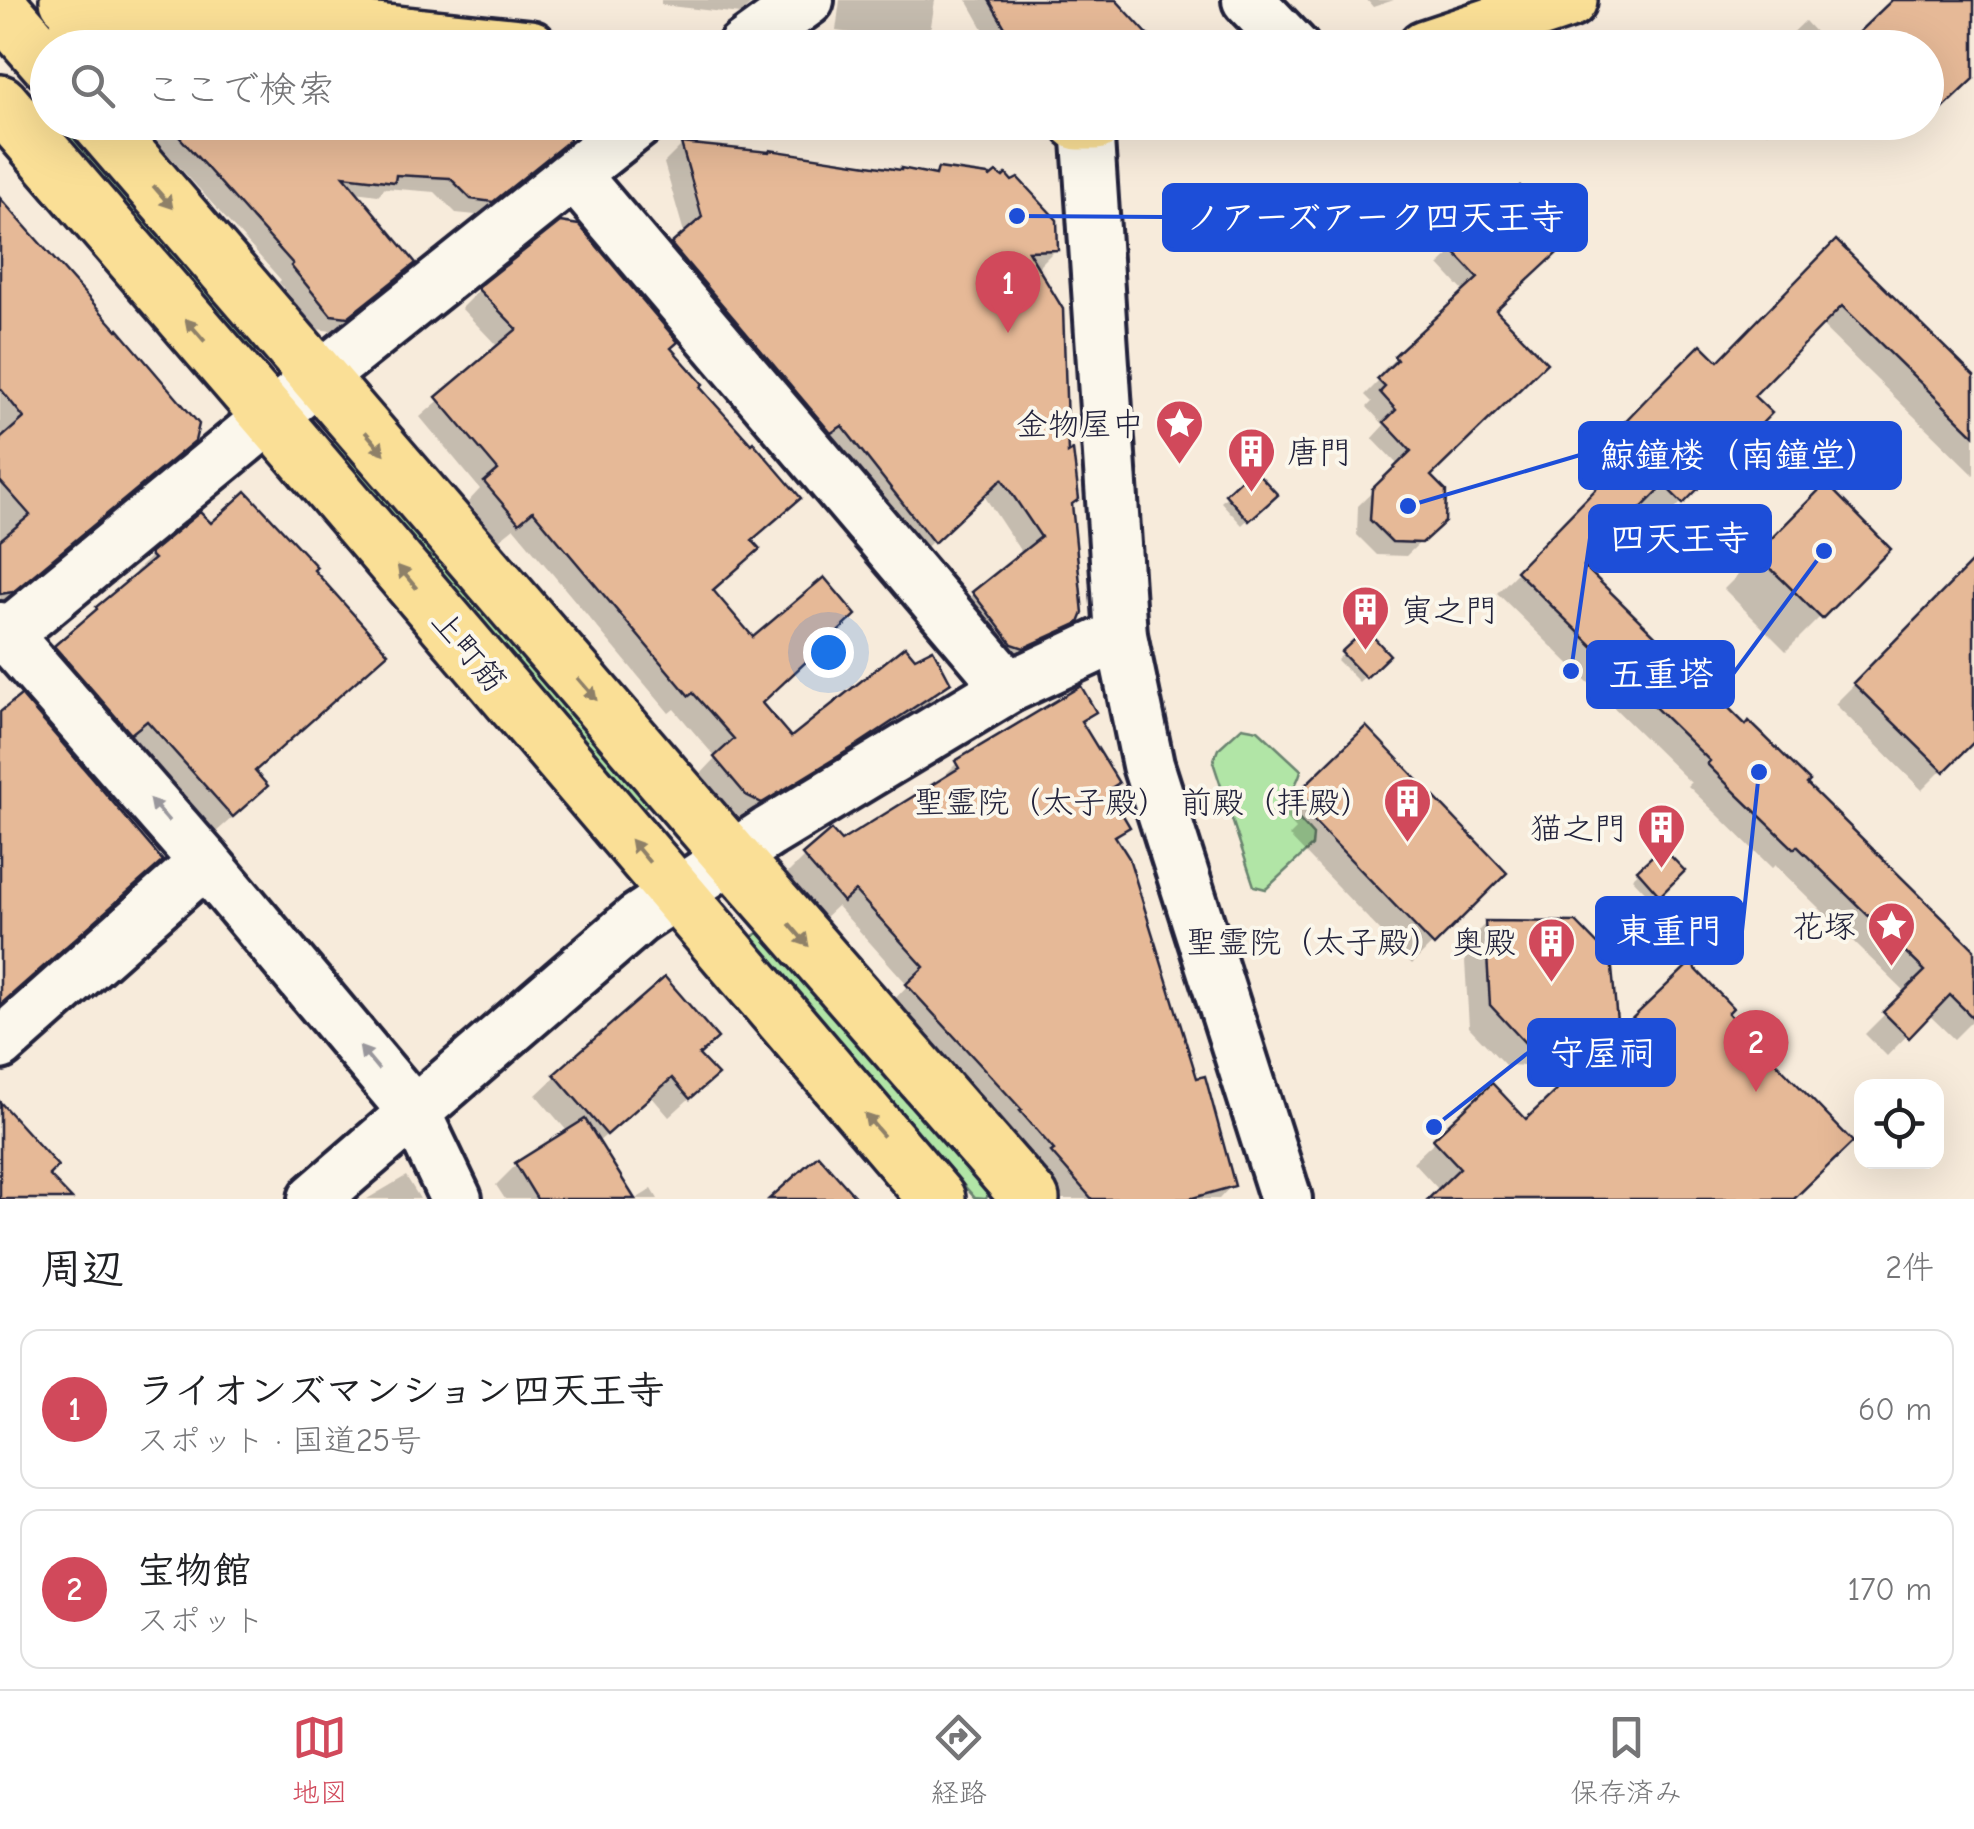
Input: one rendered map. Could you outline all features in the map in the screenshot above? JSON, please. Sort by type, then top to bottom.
[{"type":"main road","points":[[1479,30],[1569,0]]},
{"type":"main road","points":[[0,7],[30,41]]},
{"type":"main road","points":[[75,17],[266,30]]},
{"type":"main road","name":"上町筋","points":[[0,103],[30,138]]},
{"type":"main road","name":"上町筋","points":[[32,140],[937,1199]]},
{"type":"main road","name":"上町筋","points":[[114,140],[1031,1199]]},
{"type":"street","points":[[767,30],[808,0]]},
{"type":"street","points":[[1248,0],[1277,30]]},
{"type":"street","points":[[456,1199],[416,1112],[205,862],[2,634],[617,140]]},
{"type":"street","points":[[1088,140],[1121,634],[1148,765],[1283,1198]]},
{"type":"street","points":[[574,175],[1009,687]]},
{"type":"street","points":[[314,1199],[638,919],[674,893],[1009,687],[1121,634]]},
{"type":"street","points":[[0,1044],[205,862]]},
{"type":"green space","points":[[65,140],[78,140],[259,348],[251,354]]},
{"type":"green space","points":[[335,439],[650,803],[641,809],[328,444]]},
{"type":"green space","points":[[1242,727],[1258,730],[1301,770],[1290,795],[1299,807],[1295,815],[1313,835],[1312,846],[1266,889],[1254,886],[1213,762],[1218,749]]},
{"type":"green space","points":[[759,932],[989,1191],[986,1199],[975,1198],[749,939]]},
{"type":"building","points":[[989,0],[1116,0],[1144,30],[1006,30]]},
{"type":"building","points":[[1892,0],[1974,0],[1974,79],[1944,108],[1944,30],[1861,30]]},
{"type":"building","points":[[182,140],[570,140],[493,202],[471,199],[450,178],[396,175],[395,182],[344,176],[416,263],[348,317],[331,315],[293,264]]},
{"type":"building","points":[[681,143],[770,150],[936,175],[938,168],[990,177],[996,172],[1003,177],[1006,174],[1012,181],[1018,178],[1057,220],[1058,250],[1028,251],[1063,309],[1068,453],[1073,450],[1079,499],[1072,504],[1083,613],[1079,623],[1024,648],[1012,644],[972,592],[1041,537],[1002,479],[934,543],[842,426],[831,433],[671,244],[702,217]]},
{"type":"building","points":[[1520,186],[1570,241],[1496,310],[1547,363],[1431,476],[1446,491],[1445,522],[1422,543],[1392,542],[1370,520],[1372,489],[1411,451],[1384,422],[1396,410],[1380,392],[1385,387],[1377,379],[1397,360],[1394,356],[1478,278],[1452,250]]},
{"type":"building","points":[[0,198],[199,424],[195,441],[13,592],[0,594],[0,540],[30,515],[0,481],[0,439],[24,418],[0,388]]},
{"type":"building","points":[[560,222],[579,225],[678,342],[671,348],[703,384],[700,387],[801,498],[752,540],[760,549],[713,590],[753,637],[824,577],[856,615],[762,703],[791,737],[905,646],[915,658],[933,649],[951,683],[762,803],[746,795],[714,757],[734,739],[693,693],[689,696],[533,511],[519,523],[484,482],[498,470],[436,397],[517,329],[477,288]]},
{"type":"building","points":[[1836,240],[1974,376],[1974,435],[1842,306],[1754,396],[1772,413],[1683,504],[1664,485],[1584,566],[1746,725],[1749,721],[1974,949],[1974,1019],[1950,995],[1909,1038],[1883,1012],[1925,971],[1797,846],[1794,849],[1737,794],[1707,764],[1710,761],[1516,571],[1631,453],[1612,435],[1656,389],[1701,344],[1718,361]]},
{"type":"building","name":"唐門","points":[[1253,468],[1278,495],[1249,521],[1225,494]]},
{"type":"building","points":[[1826,483],[1891,549],[1822,619],[1756,554]]},
{"type":"building","points":[[246,491],[317,567],[314,570],[388,653],[255,771],[268,786],[233,817],[147,721],[131,734],[54,646],[154,559],[149,554],[200,512],[211,523]]},
{"type":"building","points":[[1974,560],[1974,742],[1944,772],[1853,683]]},
{"type":"building","name":"寅之門","points":[[1366,629],[1390,655],[1366,678],[1341,652]]},
{"type":"building","points":[[1081,686],[1096,712],[1081,721],[1119,783],[1108,790],[1130,827],[1115,836],[1129,858],[1197,1078],[1205,1076],[1235,1186],[1189,1199],[1092,1199],[1051,1152],[1054,1150],[1022,1110],[906,984],[924,967],[855,891],[843,902],[802,855],[831,830],[841,841],[959,768],[955,761]]},
{"type":"building","points":[[21,695],[163,861],[0,1005],[0,712]]},
{"type":"building","name":"聖霊院（太子殿） 前殿（拝殿）","points":[[1366,726],[1507,873],[1434,946],[1307,814],[1314,808],[1299,791]]},
{"type":"building","name":"猫之門","points":[[1662,847],[1685,871],[1660,896],[1637,870]]},
{"type":"building","points":[[1485,921],[1576,922],[1611,958],[1618,1032],[1690,963],[1733,1008],[1728,1013],[1853,1142],[1794,1199],[1428,1199],[1460,1168],[1433,1139],[1492,1083],[1526,1119],[1601,1048],[1527,1045],[1490,1005]]},
{"type":"building","points":[[665,977],[718,1038],[699,1055],[718,1075],[690,1099],[672,1078],[607,1135],[554,1074]]},
{"type":"building","points":[[0,1102],[58,1166],[49,1175],[72,1199],[0,1199]]},
{"type":"building","points":[[585,1119],[635,1199],[537,1199],[515,1163]]},
{"type":"building","points":[[818,1155],[857,1199],[769,1199]]},
{"type":"place","name":"ノアーズアーク四天王寺","points":[[1017,216]]},
{"type":"place","name":"ライオンズマンション四天王寺","points":[[1008,333]]},
{"type":"place","name":"金物屋中","points":[[1179,466]]},
{"type":"place","name":"唐門","points":[[1252,494]]},
{"type":"place","name":"鯨鐘楼（南鐘堂）","points":[[1408,506]]},
{"type":"place","name":"五重塔","points":[[1824,551]]},
{"type":"place","name":"寅之門","points":[[1366,652]]},
{"type":"place","name":"四天王寺","points":[[1571,671]]},
{"type":"place","name":"東重門","points":[[1759,772]]},
{"type":"place","name":"聖霊院（太子殿） 前殿（拝殿）","points":[[1407,844]]},
{"type":"place","name":"猫之門","points":[[1661,870]]},
{"type":"place","name":"花塚","points":[[1891,968]]},
{"type":"place","name":"聖霊院（太子殿） 奥殿","points":[[1551,984]]},
{"type":"place","name":"宝物館","points":[[1756,1092]]},
{"type":"place","name":"守屋祠","points":[[1434,1127]]}]
